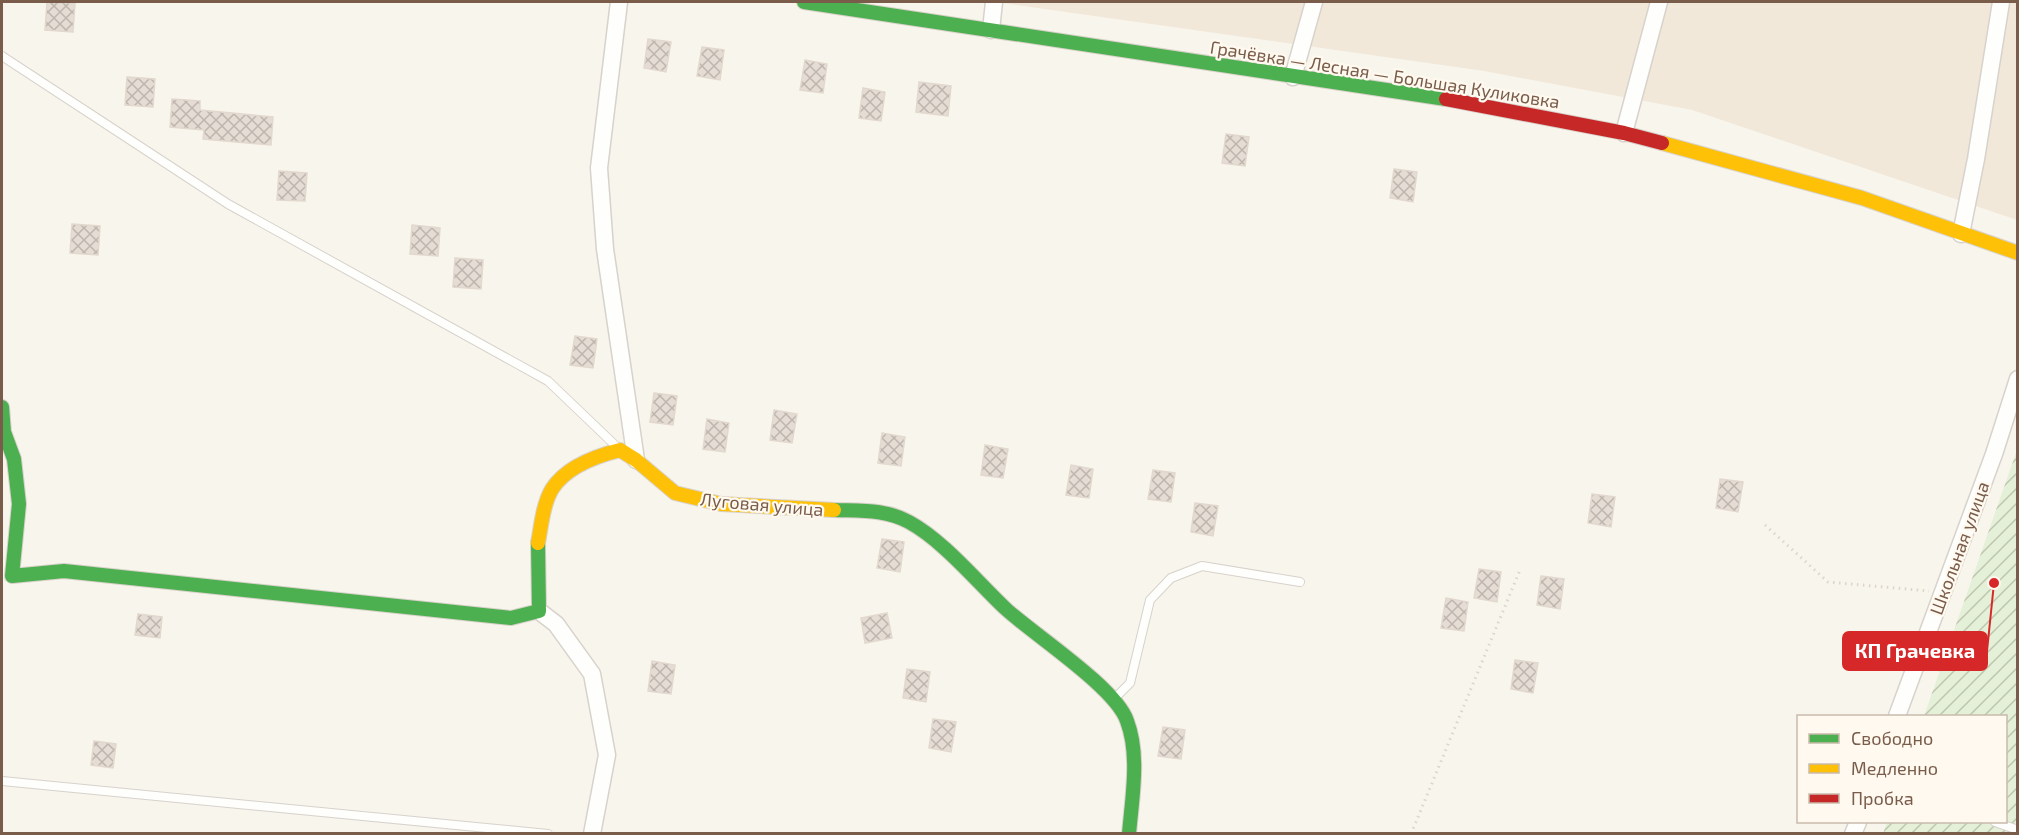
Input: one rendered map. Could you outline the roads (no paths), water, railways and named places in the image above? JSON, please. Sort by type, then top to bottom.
[{"type":"street","points":[[618,2],[599,168],[605,249],[636,460]]},
{"type":"street","name":"Грачёвка — Лесная — Большая Куликовка","points":[[804,2],[1469,102],[1624,133],[1862,198],[2018,253]]},
{"type":"street","points":[[991,30],[994,2]]},
{"type":"street","points":[[1293,77],[1314,2]]},
{"type":"street","points":[[1624,133],[1659,2]]},
{"type":"street","points":[[1961,234],[1976,159],[2001,2]]},
{"type":"street","name":"Школьная улица","points":[[1898,715],[1994,454],[2018,379]]},
{"type":"street","points":[[2,407],[4,432],[14,459],[19,504],[7,575],[64,572],[511,618],[538,611]]},
{"type":"street","points":[[538,611],[536,552],[541,522],[552,489],[577,467],[602,454],[621,450]]},
{"type":"street","name":"Луговая улица","points":[[621,450],[675,493],[721,504],[889,513],[912,523],[929,536],[1018,621],[1114,700]]},
{"type":"street","points":[[538,611],[556,624],[592,674],[607,755],[592,834]]},
{"type":"street","points":[[1114,700],[1126,717],[1132,740],[1132,806],[1129,834]]},
{"type":"lane","points":[[2,56],[228,204],[549,381],[621,450]]},
{"type":"lane","points":[[1114,700],[1130,683],[1150,600],[1171,578],[1203,566],[1300,582]]},
{"type":"lane","points":[[2,781],[548,834]]},
{"type":"lane","points":[[1998,823],[2018,830]]},
{"type":"place","name":"КП Грачевка","points":[[1994,583]]}]
